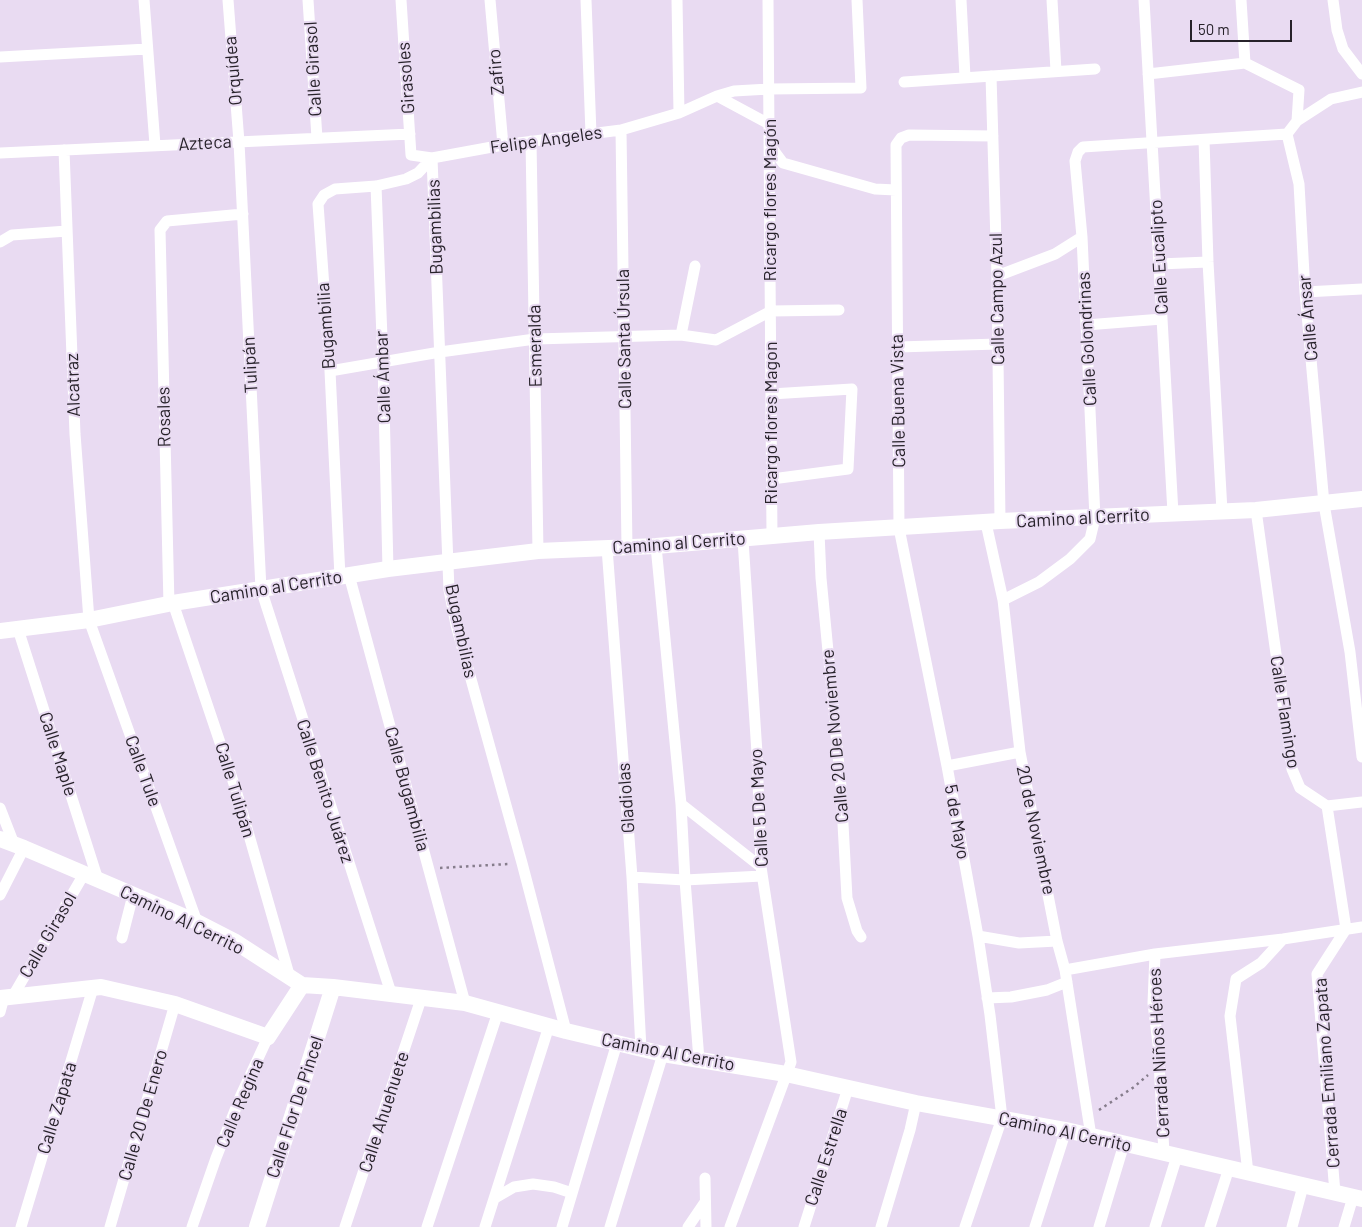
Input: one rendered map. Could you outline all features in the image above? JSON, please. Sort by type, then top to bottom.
[{"type":"main road","name":"Camino al Cerrito","points":[[0,630],[89,620],[171,604],[388,569],[538,551],[627,548],[742,540],[818,532],[993,522],[1256,510],[1362,500]]},
{"type":"main road","name":"Camino Al Cerrito","points":[[13,844],[197,922],[234,941],[296,981],[465,1002],[566,1031],[663,1054],[786,1074],[916,1103],[1066,1130],[1358,1198]]},
{"type":"main road","name":"Calle Regina","points":[[268,1037],[296,981]]},
{"type":"main road","name":"Calle Flor De Pincel","points":[[257,1227],[334,987]]},
{"type":"main road","points":[[4,1001],[101,988],[175,1004],[268,1037]]},
{"type":"street","points":[[144,0],[155,146]]},
{"type":"street","name":"Orquídea","points":[[228,0],[239,142]]},
{"type":"street","name":"Calle Girasol","points":[[308,0],[317,138]]},
{"type":"street","name":"Girasoles","points":[[401,0],[411,155]]},
{"type":"street","name":"Zafiro","points":[[490,0],[503,145]]},
{"type":"street","points":[[586,0],[591,134]]},
{"type":"street","points":[[677,0],[679,113]]},
{"type":"street","points":[[768,0],[769,89]]},
{"type":"street","name":"Felipe Angeles","points":[[411,155],[432,158],[503,145],[621,130],[679,113],[717,96],[734,91],[861,88],[858,0]]},
{"type":"street","points":[[961,0],[964,78]]},
{"type":"street","points":[[1052,0],[1056,71]]},
{"type":"street","name":"Calle Eucalipto","points":[[1144,0],[1173,513]]},
{"type":"street","points":[[1241,0],[1244,63]]},
{"type":"street","points":[[1333,0],[1337,30],[1343,49],[1362,74]]},
{"type":"street","points":[[0,57],[147,49]]},
{"type":"street","points":[[1148,74],[1244,63],[1299,90],[1297,121]]},
{"type":"street","points":[[904,82],[1095,69]]},
{"type":"street","name":"Calle Campo Azul","points":[[991,76],[998,344],[993,522]]},
{"type":"street","name":"Ricargo flores Magón","points":[[769,89],[770,311]]},
{"type":"street","points":[[1152,142],[1287,134],[1297,121],[1331,99],[1362,92]]},
{"type":"street","points":[[717,96],[769,124]]},
{"type":"street","name":"Calle Santa Úrsula","points":[[621,130],[627,548]]},
{"type":"street","name":"Azteca","points":[[0,152],[410,134]]},
{"type":"street","name":"Calle Ánsar","points":[[1287,134],[1300,184],[1306,292],[1324,504],[1350,652],[1362,756]]},
{"type":"street","name":"Calle Buena Vista","points":[[899,528],[896,145],[900,138],[909,135],[993,136]]},
{"type":"street","points":[[1204,140],[1208,262],[1222,511]]},
{"type":"street","name":"Esmeralda","points":[[531,141],[538,551]]},
{"type":"street","name":"Tulipán","points":[[239,142],[261,589]]},
{"type":"street","name":"Calle Golondrinas","points":[[1095,518],[1082,236],[1075,160],[1078,152],[1083,147],[1152,142]]},
{"type":"street","points":[[769,144],[782,163],[875,189],[896,190]]},
{"type":"street","name":"Alcatraz","points":[[64,150],[75,434],[89,620]]},
{"type":"street","name":"Bugambilia","points":[[344,576],[318,204],[324,195],[335,189],[376,186],[406,179],[418,173],[432,158]]},
{"type":"street","name":"Bugambilias","points":[[432,158],[449,590],[456,625],[566,1031]]},
{"type":"street","name":"Calle Ámbar","points":[[376,186],[388,569]]},
{"type":"street","name":"Rosales","points":[[171,604],[160,230],[168,221],[242,214]]},
{"type":"street","points":[[0,242],[12,235],[67,231]]},
{"type":"street","points":[[997,276],[1055,254],[1082,236]]},
{"type":"street","points":[[1159,264],[1208,262]]},
{"type":"street","points":[[681,334],[695,266]]},
{"type":"street","points":[[1306,292],[1362,289]]},
{"type":"street","points":[[330,371],[440,352],[535,340],[681,334],[716,340],[770,311],[839,310]]},
{"type":"street","name":"Ricargo flores Magon","points":[[770,311],[772,536]]},
{"type":"street","points":[[1086,325],[1162,319]]},
{"type":"street","points":[[898,347],[998,344]]},
{"type":"street","points":[[771,394],[852,389],[848,469],[772,479]]},
{"type":"street","name":"Calle Flamingo","points":[[1256,510],[1292,769],[1300,788],[1327,806]]},
{"type":"street","points":[[1003,600],[1038,582],[1070,559],[1090,539],[1095,518]]},
{"type":"street","name":"20 de Noviembre","points":[[993,522],[1020,752],[1057,941],[1065,970],[1087,1117],[1092,1136]]},
{"type":"street","name":"5 de Mayo","points":[[899,528],[947,766],[978,936],[1002,1118]]},
{"type":"street","name":"Calle 20 De Noviembre","points":[[818,532],[820,578],[841,787],[847,898],[857,931],[861,937]]},
{"type":"street","name":"Calle 5 De Mayo","points":[[730,1227],[791,1062],[761,872],[757,753],[742,540]]},
{"type":"street","points":[[656,546],[681,804],[699,1060]]},
{"type":"street","name":"Gladiolas","points":[[606,548],[632,877],[641,1049]]},
{"type":"street","name":"Calle Bugambilia","points":[[344,576],[465,1002]]},
{"type":"street","name":"Calle Benito Juárez","points":[[261,589],[391,993]]},
{"type":"street","name":"Calle Tulipán","points":[[171,604],[236,790],[296,981]]},
{"type":"street","name":"Calle Tule","points":[[89,620],[197,922]]},
{"type":"street","name":"Calle Maple","points":[[18,628],[91,877]]},
{"type":"street","points":[[947,766],[1020,752]]},
{"type":"street","points":[[1346,930],[1327,806],[1362,802]]},
{"type":"street","points":[[681,804],[761,872]]},
{"type":"street","points":[[0,808],[13,844],[0,895]]},
{"type":"street","points":[[632,877],[685,880],[761,872]]},
{"type":"street","name":"Calle Girasol","points":[[4,1001],[91,877]]},
{"type":"street","points":[[122,938],[133,895]]},
{"type":"street","points":[[1065,970],[1155,954],[1283,940],[1362,927]]},
{"type":"street","name":"Cerrada Emiliano Zapata","points":[[1335,1193],[1317,974],[1346,930]]},
{"type":"street","points":[[978,936],[1020,943],[1057,941]]},
{"type":"street","points":[[1248,1173],[1230,1016],[1236,979],[1261,964],[1283,940]]},
{"type":"street","name":"Cerrada Niños Héroes","points":[[1155,954],[1153,1003],[1171,1155]]},
{"type":"street","points":[[987,998],[1047,990],[1067,982]]},
{"type":"street","name":"Calle Zapata","points":[[21,1227],[93,988]]},
{"type":"street","name":"Calle Ahuehuete","points":[[345,1227],[422,996]]},
{"type":"street","name":"Calle 20 De Enero","points":[[110,1227],[175,1004]]},
{"type":"street","points":[[427,1227],[498,1012]]},
{"type":"street","points":[[485,1227],[549,1026]]},
{"type":"street","name":"Calle Regina","points":[[192,1227],[234,1113],[268,1037]]},
{"type":"street","points":[[562,1227],[617,1043]]},
{"type":"street","points":[[610,1227],[663,1054]]},
{"type":"street","name":"Calle Estrella","points":[[804,1227],[848,1088]]},
{"type":"street","points":[[880,1227],[910,1130],[916,1103]]},
{"type":"street","points":[[965,1227],[1002,1118]]},
{"type":"street","points":[[1035,1227],[1066,1130]]},
{"type":"street","points":[[1099,1227],[1124,1144]]},
{"type":"street","points":[[1155,1227],[1171,1155]]},
{"type":"street","points":[[1210,1227],[1229,1168]]},
{"type":"street","points":[[706,1178],[706,1227]]},
{"type":"street","points":[[495,1198],[514,1188],[533,1184],[554,1187],[572,1193]]},
{"type":"street","points":[[1292,1227],[1303,1186]]},
{"type":"street","points":[[1344,1227],[1358,1198]]},
{"type":"street","points":[[688,1227],[705,1202]]},
{"type":"path","points":[[428,868],[522,863]]},
{"type":"path","points":[[1087,1117],[1134,1087],[1159,1066]]}]
